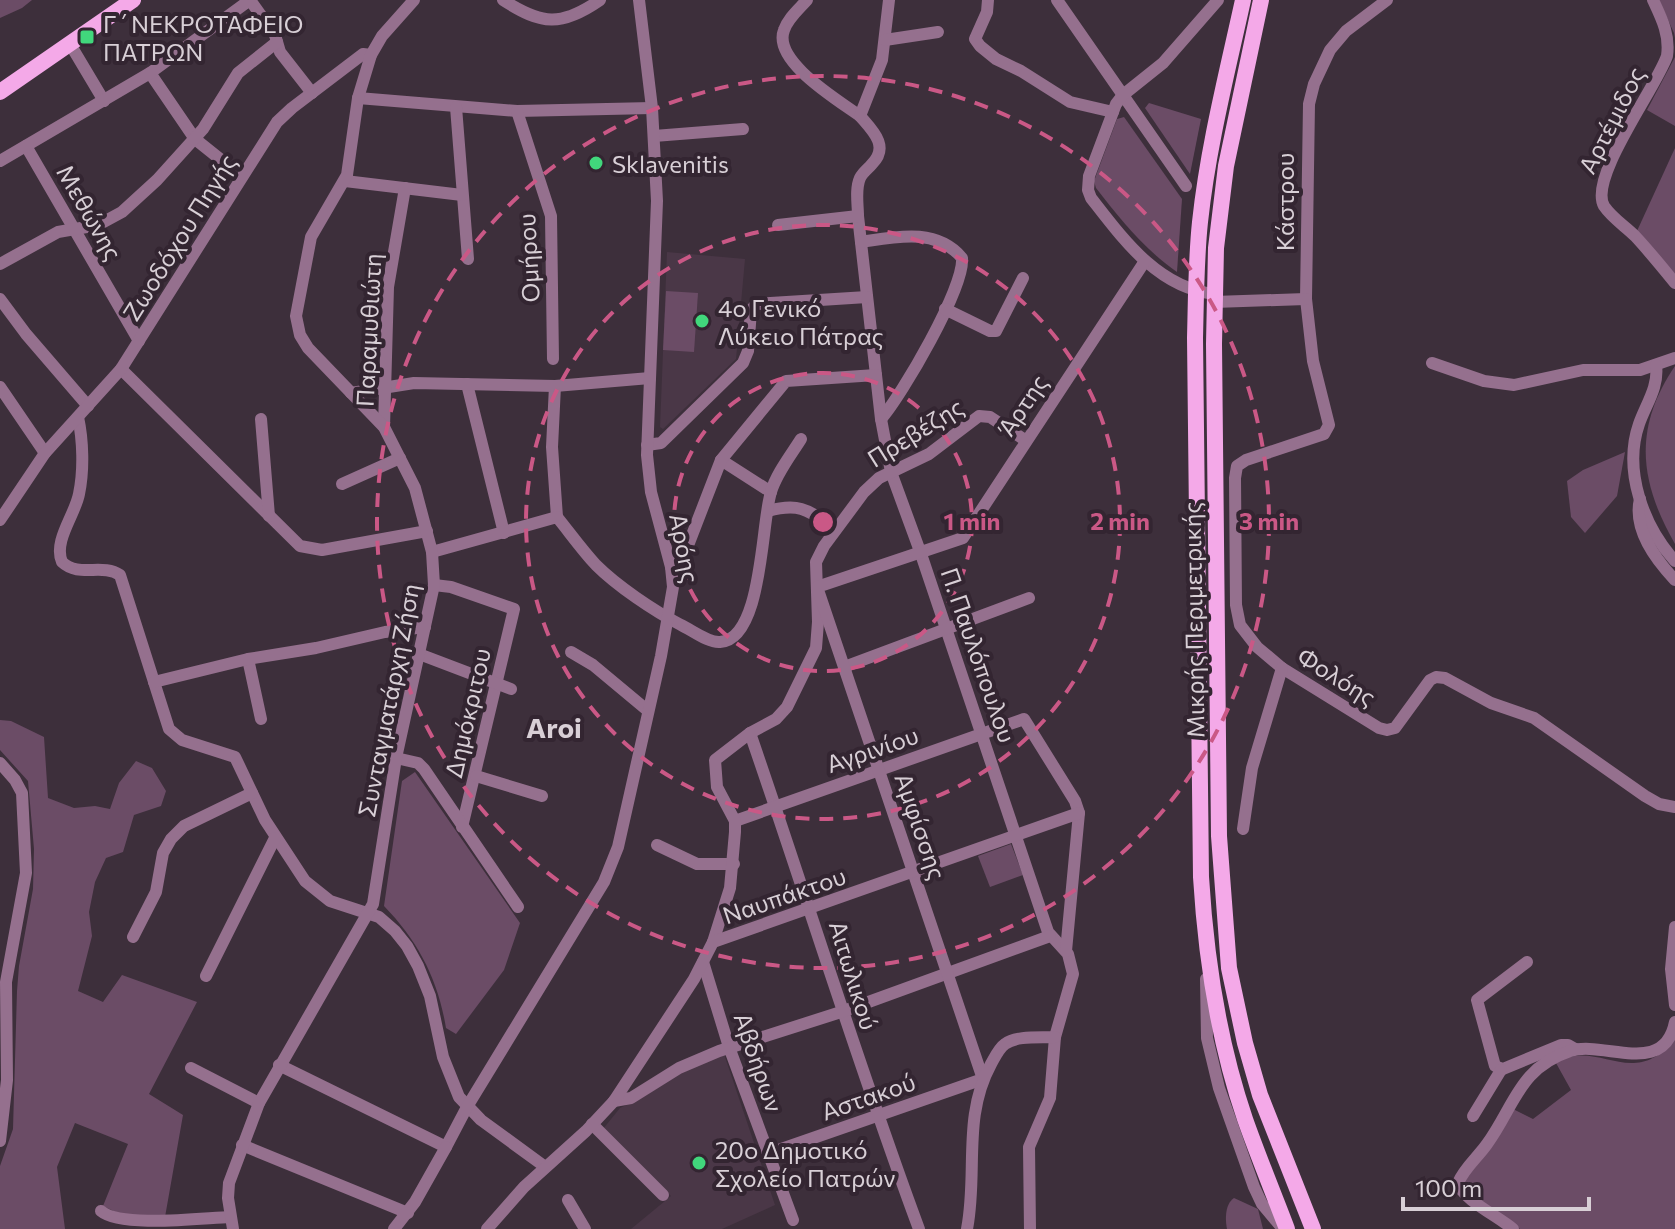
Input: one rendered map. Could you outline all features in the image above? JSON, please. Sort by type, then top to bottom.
[{"type":"main road","points":[[0,92],[133,0]]},
{"type":"main road","name":"Μικρής Περιμετρικής","points":[[1243,0],[1203,197],[1196,292],[1200,831],[1206,956],[1220,1032],[1239,1099],[1285,1229]]},
{"type":"main road","name":"Μικρής Περιμετρικής","points":[[1261,0],[1223,184],[1214,298],[1219,808],[1224,928],[1231,982],[1248,1058],[1280,1150],[1313,1229]]},
{"type":"street","points":[[0,161],[150,73],[250,0],[267,22],[280,52],[312,93]]},
{"type":"street","name":"Ζωοδόχου Πηγής","points":[[0,520],[45,453],[121,369],[277,122],[363,54],[371,55],[382,36],[414,0]]},
{"type":"street","points":[[503,0],[526,14],[555,21],[574,16],[600,0]]},
{"type":"street","name":"Αρόης","points":[[394,1229],[408,1213],[467,1107],[614,860],[669,618],[673,587],[671,567],[651,492],[647,445],[657,213],[652,108],[639,0]]},
{"type":"street","points":[[807,0],[785,27],[783,47],[800,70],[860,116],[882,60],[889,0]]},
{"type":"street","points":[[988,0],[987,12],[975,39],[980,46],[996,59],[1070,102],[1113,112]]},
{"type":"street","points":[[1057,0],[1186,186]]},
{"type":"street","name":"Κάστρου","points":[[1242,462],[1326,431],[1329,423],[1313,361],[1306,299],[1306,135],[1314,84],[1323,61],[1338,40],[1387,0]]},
{"type":"street","name":"Αρτέμιδος","points":[[1653,0],[1667,32],[1667,56],[1607,169],[1600,193],[1610,214],[1637,239],[1675,283]]},
{"type":"street","points":[[1216,1],[1163,63],[1123,95],[1113,112],[1089,176],[1088,193],[1145,261],[1182,286],[1214,298],[1306,299]]},
{"type":"street","points":[[885,40],[938,32]]},
{"type":"street","points":[[0,264],[58,232],[104,223],[122,212],[195,139],[234,78],[277,42]]},
{"type":"street","points":[[70,44],[104,101]]},
{"type":"street","name":"Συνταγματάρχη Ζήση","points":[[234,1225],[229,1183],[259,1103],[370,913],[396,758],[434,585],[427,531],[415,488],[400,458],[384,427],[304,343],[296,316],[311,237],[345,181],[358,98],[371,55]]},
{"type":"street","points":[[150,73],[195,139],[220,159]]},
{"type":"street","points":[[358,98],[517,111],[652,108]]},
{"type":"street","points":[[456,107],[468,259]]},
{"type":"street","name":"Ομήρου","points":[[517,111],[551,216],[553,359]]},
{"type":"street","name":"Π. Παυλόπουλου","points":[[860,116],[880,143],[877,158],[860,178],[858,216],[881,419],[891,472],[1050,936],[1066,951]]},
{"type":"street","points":[[654,136],[743,129]]},
{"type":"street","name":"Μεθώνης","points":[[26,146],[139,341]]},
{"type":"street","points":[[345,181],[462,195]]},
{"type":"street","name":"Παραμυθιώτη","points":[[384,427],[388,294],[405,188]]},
{"type":"street","points":[[778,225],[858,216]]},
{"type":"street","points":[[861,242],[920,235],[958,253],[962,258],[962,269],[945,309],[902,392],[881,419]]},
{"type":"street","name":"Άρτης","points":[[817,587],[963,538],[1145,261]]},
{"type":"street","points":[[945,309],[996,331],[1023,278]]},
{"type":"street","points":[[647,445],[661,443],[743,363],[748,351],[751,310],[756,304],[867,297]]},
{"type":"street","points":[[0,299],[88,406]]},
{"type":"street","points":[[1432,363],[1484,381],[1506,385],[1526,384],[1583,370],[1633,371],[1675,358]]},
{"type":"street","points":[[1656,365],[1656,383],[1639,424],[1633,451],[1633,470],[1640,499],[1657,538],[1675,561]]},
{"type":"street","points":[[121,369],[300,546],[311,550],[427,531]]},
{"type":"street","points":[[671,567],[687,548],[721,460],[786,381],[876,375]]},
{"type":"street","points":[[351,393],[387,385],[555,386],[650,378]]},
{"type":"street","points":[[467,384],[504,533]]},
{"type":"street","points":[[555,386],[552,447],[557,517],[600,568],[669,618],[715,642],[725,641],[739,628],[753,606],[771,492],[801,439]]},
{"type":"street","points":[[0,387],[45,453]]},
{"type":"street","name":"Πρεβέζης","points":[[735,821],[717,787],[715,760],[750,733],[782,714],[813,657],[818,638],[816,562],[864,492],[879,478],[929,454],[979,416],[990,417],[1025,440]]},
{"type":"street","points":[[78,417],[81,435],[79,491],[61,543],[63,564],[74,570],[111,571],[121,578],[172,733],[182,740],[234,755],[275,838],[301,877],[319,895],[379,917],[395,931],[418,966],[436,1016],[445,1065],[456,1092],[467,1107],[544,1166]]},
{"type":"street","points":[[261,419],[269,516]]},
{"type":"street","points":[[342,484],[400,458]]},
{"type":"street","points":[[721,460],[771,492]]},
{"type":"street","name":"Φολόης","points":[[1242,462],[1237,466],[1235,478],[1236,615],[1252,642],[1282,668],[1372,724],[1387,730],[1398,725],[1430,680],[1445,678],[1491,703],[1534,718],[1645,796],[1659,804],[1675,807]]},
{"type":"street","points":[[1640,499],[1637,511],[1641,528],[1675,580]]},
{"type":"street","points":[[768,511],[791,506],[804,508],[836,529]]},
{"type":"street","points":[[432,552],[557,517]]},
{"type":"street","name":"Δημόκριτου","points":[[434,585],[451,587],[514,609],[462,827]]},
{"type":"street","name":"Αμφίσσης","points":[[817,587],[983,1079]]},
{"type":"street","points":[[844,667],[1029,598]]},
{"type":"street","points":[[154,682],[248,659],[425,627]]},
{"type":"street","points":[[571,652],[593,665],[647,710]]},
{"type":"street","points":[[419,654],[511,689]]},
{"type":"street","points":[[248,659],[261,719]]},
{"type":"street","points":[[1243,829],[1252,768],[1282,668]]},
{"type":"street","name":"Αγρινίου","points":[[735,821],[1024,719],[1079,810]]},
{"type":"street","name":"Αιτωλικού","points":[[750,733],[811,910],[841,1012],[919,1229]]},
{"type":"street","points":[[396,758],[418,763],[518,907]]},
{"type":"street","points":[[0,763],[22,793],[26,873],[6,982],[7,1080],[0,1141]]},
{"type":"street","points":[[476,776],[542,796]]},
{"type":"street","points":[[133,937],[156,892],[163,853],[171,839],[184,826],[252,793]]},
{"type":"street","points":[[1030,1229],[1028,1153],[1050,1098],[1055,1037],[1072,980],[1072,962],[1066,951],[1079,810]]},
{"type":"street","name":"Ναυπάκτου","points":[[487,1229],[544,1166],[614,1101],[713,942],[811,910],[1079,810]]},
{"type":"street","points":[[713,942],[726,908],[734,864],[735,821]]},
{"type":"street","points":[[206,976],[275,838]]},
{"type":"street","points":[[657,845],[697,864],[734,864]]},
{"type":"street","points":[[1675,927],[1671,969],[1675,1005]]},
{"type":"street","points":[[614,1101],[631,1098],[679,1068],[729,1047],[947,976],[1050,936]]},
{"type":"street","name":"Αβδήρων","points":[[703,962],[729,1047],[793,1220]]},
{"type":"street","points":[[1501,1070],[1493,1061],[1477,1000],[1527,962]]},
{"type":"street","points":[[1513,1229],[1463,1193],[1458,1186],[1459,1180],[1495,1133],[1527,1077],[1546,1062],[1575,1049],[1598,1049],[1628,1055],[1650,1051],[1667,1041],[1675,1022]]},
{"type":"street","points":[[967,1229],[971,1210],[971,1127],[983,1079],[1005,1044],[1055,1037]]},
{"type":"street","points":[[1473,1116],[1501,1070],[1554,1046],[1565,1044],[1575,1049]]},
{"type":"street","points":[[279,1065],[446,1147]]},
{"type":"street","points":[[191,1068],[259,1103]]},
{"type":"street","name":"Αστακού","points":[[767,1154],[983,1079]]},
{"type":"street","points":[[592,1124],[663,1195]]},
{"type":"street","points":[[242,1145],[408,1213]]},
{"type":"street","points":[[568,1200],[585,1229]]},
{"type":"street","points":[[101,1211],[111,1217],[159,1225],[234,1225]]},
{"type":"shaded area","points":[[0,0],[32,0],[0,18]]},
{"type":"shaded area","points":[[1659,0],[1675,0],[1675,38],[1674,33]]},
{"type":"shaded area","points":[[1675,57],[1675,126],[1647,110]]},
{"type":"shaded area","points":[[1149,103],[1201,119],[1190,174],[1145,108]]},
{"type":"shaded area","points":[[1124,117],[1182,199],[1177,272],[1143,243],[1096,188],[1094,181],[1117,119]]},
{"type":"shaded area","points":[[1675,148],[1675,274],[1637,231]]},
{"type":"shaded area","name":"4ο Γενικό Λύκειο Πάτρας","points":[[667,252],[745,259],[736,359],[663,429],[660,427]]},
{"type":"shaded area","points":[[666,291],[698,293],[694,352],[663,350]]},
{"type":"shaded area","points":[[1675,366],[1675,544],[1654,498],[1646,455],[1652,411]]},
{"type":"shaded area","points":[[1625,452],[1617,496],[1585,533],[1571,517],[1567,481],[1583,470]]},
{"type":"shaded area","points":[[0,720],[11,721],[44,737],[48,798],[74,808],[95,806],[110,809],[119,783],[136,761],[152,768],[166,791],[161,806],[134,815],[123,852],[106,858],[95,882],[89,912],[92,936],[78,991],[103,1002],[122,975],[197,1002],[149,1094],[183,1115],[165,1217],[122,1215],[103,1206],[128,1144],[75,1123],[57,1167],[65,1229],[0,1229],[0,1166],[13,1129],[17,991],[33,889],[34,849],[28,781],[0,750]]},
{"type":"shaded area","points":[[415,772],[520,923],[504,970],[456,1034],[446,1028],[438,993],[425,962],[407,933],[384,906],[402,781]]},
{"type":"shaded area","points":[[1011,844],[1023,875],[990,887],[978,856]]},
{"type":"shaded area","points":[[1675,1039],[1675,1229],[1520,1229],[1462,1186],[1513,1109],[1533,1119],[1571,1090],[1556,1063],[1571,1057],[1586,1056],[1629,1063],[1644,1061],[1659,1054]]},
{"type":"shaded area","name":"20ο Δημοτικό Σχολείο Πατρών","points":[[724,1054],[775,1205],[722,1229],[631,1229],[671,1196],[603,1129],[620,1108],[679,1074]]},
{"type":"shaded area","points":[[1234,1198],[1258,1209],[1263,1229],[1227,1229],[1227,1208]]},
{"type":"place","name":"Γ΄ΝΕΚΡΟΤΑΦΕΙΟ ΠΑΤΡΩΝ","points":[[87,37]]},
{"type":"place","name":"Sklavenitis","points":[[596,163]]},
{"type":"place","name":"4ο Γενικό Λύκειο Πάτρας","points":[[702,321]]},
{"type":"place","name":"20ο Δημοτικό Σχολείο Πατρών","points":[[699,1163]]},
{"type":"district","name":"Aroi","points":[[554,727]]}]
